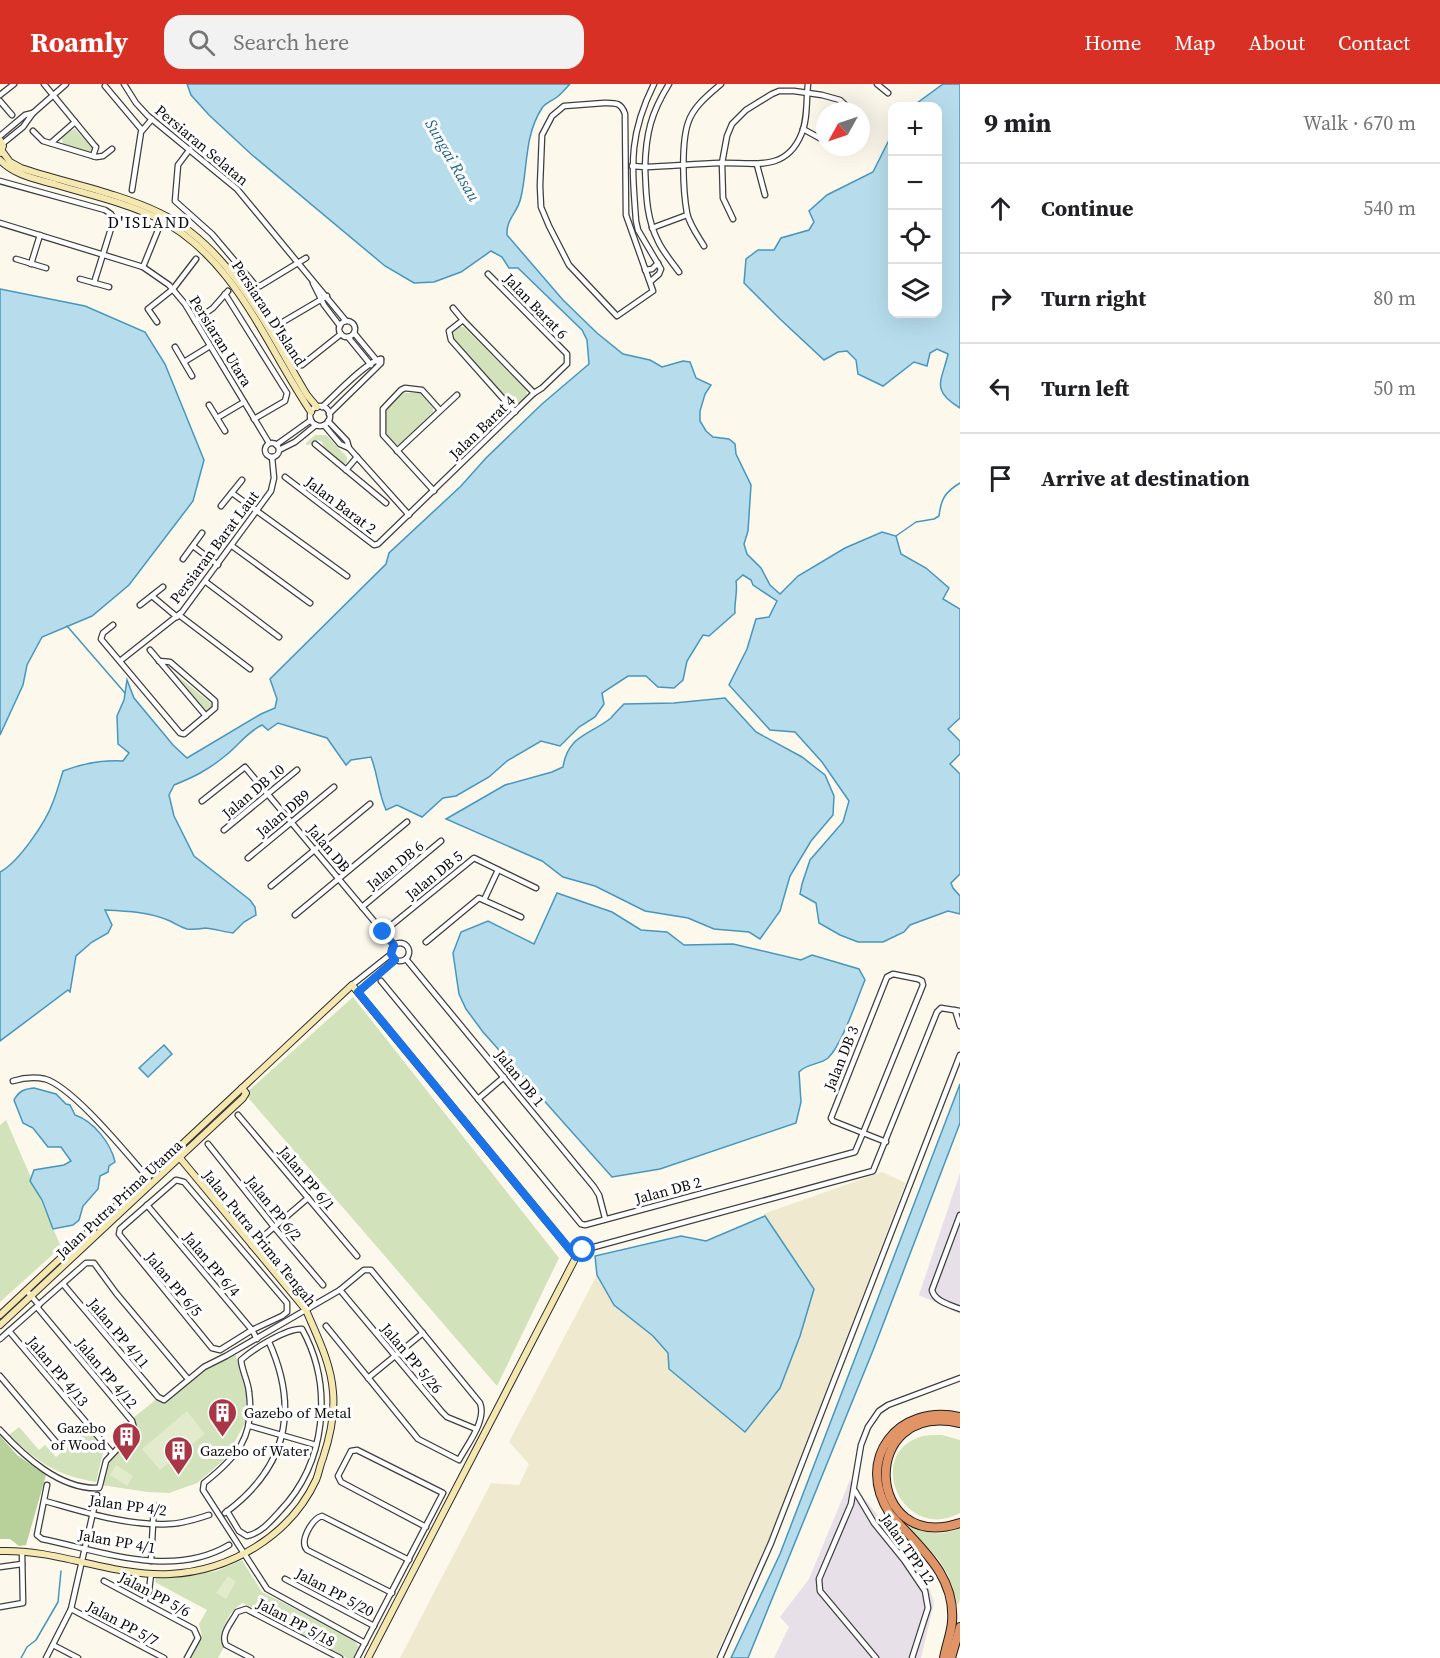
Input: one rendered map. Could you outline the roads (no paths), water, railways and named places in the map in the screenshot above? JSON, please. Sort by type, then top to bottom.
[{"type":"highway","points":[[944,1658],[952,1622],[949,1591],[938,1567],[890,1514],[879,1492],[877,1472],[878,1461],[886,1442],[902,1425],[920,1416],[932,1414],[960,1417]]},
{"type":"highway","points":[[960,1423],[931,1422],[914,1427],[894,1444],[889,1453],[885,1473],[890,1498],[899,1512],[908,1519],[927,1527],[939,1528],[960,1523]]},
{"type":"highway","points":[[951,1658],[960,1627]]},
{"type":"street","points":[[0,95],[14,84]]},
{"type":"street","points":[[44,84],[96,147],[93,156]]},
{"type":"street","points":[[1,145],[23,127],[33,113],[66,84]]},
{"type":"street","name":"Persiaran Selatan","points":[[124,84],[136,103],[152,119],[237,189],[311,279]]},
{"type":"street","points":[[651,281],[661,269],[638,230],[632,166],[636,126],[654,84]]},
{"type":"street","points":[[669,84],[657,102],[650,121],[646,141],[646,196],[652,228],[658,243],[679,272]]},
{"type":"street","points":[[704,246],[687,215],[684,166],[688,123],[696,108],[720,84]]},
{"type":"street","points":[[632,166],[722,163],[757,165],[780,159],[794,147],[803,129],[808,84]]},
{"type":"street","points":[[878,84],[888,93]]},
{"type":"street","points":[[105,86],[142,130]]},
{"type":"street","points":[[734,219],[723,198],[722,163],[727,136],[732,124],[746,110],[779,91],[807,93],[842,102]]},
{"type":"street","points":[[0,101],[12,115]]},
{"type":"street","points":[[617,103],[622,106],[625,114],[626,215],[645,270],[653,291],[617,316],[569,265],[549,226],[542,207],[539,171],[542,135],[552,116],[564,106],[617,103]]},
{"type":"street","points":[[132,190],[142,130],[152,119]]},
{"type":"street","points":[[51,143],[75,122]]},
{"type":"street","points":[[803,129],[816,136]]},
{"type":"street","points":[[33,131],[40,139],[93,156],[99,157],[112,149]]},
{"type":"street","points":[[60,134],[61,146]]},
{"type":"street","name":"Persiaran D'Island","points":[[1,145],[10,162],[21,168],[137,203],[161,213],[195,235],[217,255],[234,276],[307,395],[320,407]]},
{"type":"street","points":[[190,149],[178,165],[175,199],[177,204],[212,234],[256,286],[260,286],[306,258]]},
{"type":"street","name":"Persiaran D'Island","points":[[0,160],[18,173],[135,208],[158,218],[191,240],[213,259],[230,279],[311,412]]},
{"type":"street","points":[[757,165],[765,195]]},
{"type":"street","points":[[0,181],[105,210],[111,214],[114,219],[94,283]]},
{"type":"street","points":[[652,228],[687,215]]},
{"type":"street","name":"Persiaran Utara","points":[[0,223],[103,253],[143,267],[158,276],[173,289],[195,321],[269,443]]},
{"type":"street","points":[[143,267],[158,230]]},
{"type":"street","points":[[32,264],[40,235]]},
{"type":"street","points":[[16,259],[46,268]]},
{"type":"street","points":[[157,322],[148,309],[173,289],[196,259]]},
{"type":"street","points":[[645,270],[652,269],[658,263]]},
{"type":"street","name":"Jalan Barat 6","points":[[488,274],[567,354]]},
{"type":"street","points":[[80,279],[110,287]]},
{"type":"street","points":[[311,279],[346,321],[354,325],[354,333],[378,362]]},
{"type":"street","points":[[311,279],[321,300],[340,326],[341,334]]},
{"type":"street","points":[[195,321],[213,308],[227,292],[287,393],[285,401],[254,419]]},
{"type":"street","points":[[276,326],[327,296]]},
{"type":"street","points":[[453,308],[534,393]]},
{"type":"street","points":[[463,320],[449,331],[451,340],[514,412]]},
{"type":"street","points":[[340,326],[346,321]]},
{"type":"street","points":[[348,337],[354,333]]},
{"type":"street","points":[[341,334],[348,337],[375,369]]},
{"type":"street","points":[[302,365],[341,334]]},
{"type":"street","points":[[184,362],[210,346]]},
{"type":"street","points":[[175,348],[192,375]]},
{"type":"street","name":"Jalan Barat 4","points":[[409,515],[514,412],[567,364],[567,354]]},
{"type":"street","points":[[316,425],[311,420],[311,412],[320,407],[370,364],[378,362]]},
{"type":"street","points":[[326,423],[329,414],[375,369],[378,362]]},
{"type":"street","points":[[434,491],[383,433],[384,406],[401,390],[420,389],[440,409]]},
{"type":"street","points":[[398,451],[457,395]]},
{"type":"street","points":[[217,418],[244,402]]},
{"type":"street","points":[[209,405],[225,431]]},
{"type":"street","points":[[320,407],[329,414]]},
{"type":"street","points":[[311,420],[278,448],[276,455],[272,457],[265,451],[269,443],[278,448],[295,442],[316,425],[326,423]]},
{"type":"street","points":[[326,423],[347,441],[349,448],[409,515]]},
{"type":"street","points":[[315,444],[386,503]]},
{"type":"street","name":"Persiaran Barat Laut","points":[[120,661],[178,616],[206,582],[273,486],[272,457]]},
{"type":"street","points":[[346,470],[357,457]]},
{"type":"street","name":"Jalan Barat 2","points":[[285,477],[374,545],[378,544],[409,515]]},
{"type":"street","points":[[221,506],[242,480]]},
{"type":"street","points":[[232,493],[347,576]]},
{"type":"street","points":[[183,559],[202,533]]},
{"type":"street","points":[[193,546],[218,565]]},
{"type":"street","points":[[232,546],[310,603]]},
{"type":"street","points":[[206,582],[279,637]]},
{"type":"street","points":[[140,605],[163,587]]},
{"type":"street","points":[[152,596],[250,669]]},
{"type":"street","points":[[113,625],[103,633],[101,639],[182,734],[216,707],[214,699],[170,662],[159,661]]},
{"type":"street","points":[[150,651],[206,716]]},
{"type":"street","name":"Jalan DB","points":[[202,801],[243,767],[394,945]]},
{"type":"street","name":"Jalan DB 10","points":[[224,830],[297,770]]},
{"type":"street","name":"Jalan DB9","points":[[248,858],[334,787]]},
{"type":"street","points":[[271,886],[370,804]]},
{"type":"street","points":[[296,915],[407,822]]},
{"type":"street","name":"Jalan DB 6","points":[[363,907],[441,841]]},
{"type":"street","name":"Jalan DB 5","points":[[383,932],[474,858],[536,888]]},
{"type":"street","points":[[484,900],[498,870]]},
{"type":"street","points":[[426,942],[479,898],[521,918]]},
{"type":"street","points":[[391,954],[395,960],[401,962],[409,954],[406,945],[400,943],[394,945],[391,954],[352,985],[576,1257]]},
{"type":"street","name":"Jalan DB 1","points":[[406,959],[597,1192],[605,1218]]},
{"type":"street","points":[[358,992],[395,960]]},
{"type":"street","name":"Jalan DB 2","points":[[381,981],[577,1221],[585,1225],[851,1154],[858,1148],[923,985],[918,979],[890,975]]},
{"type":"street","name":"Jalan DB 3","points":[[864,1133],[833,1121],[831,1114],[887,977],[890,975]]},
{"type":"street","name":"Jalan Putra Prima Utama","points":[[0,1325],[148,1178],[352,985]]},
{"type":"street","points":[[368,1658],[576,1257],[583,1250],[868,1173],[876,1168],[937,1012],[941,1008],[958,1010],[960,1026]]},
{"type":"street","points":[[720,1658],[771,1543],[960,1055]]},
{"type":"street","points":[[478,1099],[504,1077]]},
{"type":"street","points":[[13,1081],[36,1078],[59,1085],[78,1101],[148,1178]]},
{"type":"street","name":"Jalan Putra Prima Utama","points":[[0,1315],[27,1296],[180,1158],[245,1096],[246,1093],[242,1088]]},
{"type":"street","name":"Jalan PP 6/1","points":[[238,1115],[357,1256]]},
{"type":"street","points":[[864,1133],[886,1142]]},
{"type":"street","name":"Jalan PP 6/2","points":[[208,1144],[323,1285]]},
{"type":"street","name":"Jalan Putra Prima Tengah","points":[[0,1551],[21,1552],[152,1574],[208,1569],[260,1545],[290,1518],[316,1480],[329,1440],[333,1392],[330,1370],[306,1310],[180,1158]]},
{"type":"street","points":[[147,1205],[176,1180],[184,1182],[287,1304],[287,1312],[282,1316],[252,1330]]},
{"type":"street","points":[[252,1246],[308,1198]]},
{"type":"street","name":"Jalan PP 6/5","points":[[147,1205],[120,1229],[119,1234],[212,1348],[220,1350],[252,1330]]},
{"type":"street","name":"Jalan PP 6/4","points":[[147,1205],[252,1330],[257,1339]]},
{"type":"street","points":[[960,1215],[932,1290],[937,1299],[960,1309]]},
{"type":"street","points":[[0,1339],[86,1263],[94,1263],[188,1379],[204,1367],[340,1290],[364,1270],[370,1270],[480,1402],[482,1412],[476,1429],[459,1460],[418,1439],[326,1326]]},
{"type":"street","name":"Jalan PP 4/11","points":[[63,1284],[158,1397],[164,1400],[188,1379]]},
{"type":"street","name":"Jalan PP 5/26","points":[[340,1290],[442,1412],[476,1429]]},
{"type":"street","name":"Jalan PP 4/12","points":[[0,1430],[52,1475],[74,1483],[99,1488],[102,1472],[112,1453],[132,1433],[134,1428],[132,1421],[27,1296]]},
{"type":"street","points":[[227,1511],[239,1531],[248,1536],[254,1534],[269,1523],[301,1485],[316,1445],[323,1406],[319,1372],[302,1329],[296,1329],[268,1342],[241,1360],[249,1390],[250,1426],[234,1456],[202,1486],[267,1589],[365,1643]]},
{"type":"street","name":"Jalan PP 4/13","points":[[9,1331],[112,1453]]},
{"type":"street","points":[[368,1378],[423,1332]]},
{"type":"street","points":[[220,1516],[258,1484],[279,1445],[285,1402],[283,1383],[277,1360],[268,1342]]},
{"type":"street","points":[[0,1376],[61,1448]]},
{"type":"street","points":[[876,1658],[823,1595],[818,1585],[851,1504],[855,1491],[855,1470],[868,1427],[879,1411],[888,1405],[960,1378]]},
{"type":"street","points":[[250,1426],[316,1445]]},
{"type":"street","points":[[357,1658],[392,1593],[426,1527],[443,1493],[357,1450],[351,1451],[338,1476],[339,1480],[426,1527]]},
{"type":"street","points":[[45,1501],[47,1485]]},
{"type":"street","name":"Jalan TPP 12","points":[[855,1491],[874,1523],[925,1591],[928,1608],[912,1658]]},
{"type":"street","points":[[46,1658],[71,1609],[97,1496]]},
{"type":"street","name":"Jalan PP 4/2","points":[[45,1501],[93,1514],[152,1523],[183,1523],[209,1515]]},
{"type":"street","name":"Jalan PP 4/1","points":[[45,1501],[37,1534],[42,1539],[131,1559],[151,1561],[209,1555],[229,1545]]},
{"type":"street","points":[[151,1561],[154,1505]]},
{"type":"street","points":[[392,1593],[307,1550],[303,1541],[315,1520],[322,1516],[409,1560]]},
{"type":"street","points":[[0,1607],[23,1603],[21,1552]]},
{"type":"street","points":[[0,1567],[22,1564]]},
{"type":"street","points":[[144,1602],[152,1574]]},
{"type":"street","name":"Jalan PP 5/20","points":[[285,1579],[374,1626]]},
{"type":"street","name":"Jalan PP 5/6","points":[[104,1581],[194,1629],[198,1638],[187,1658]]},
{"type":"street","name":"Jalan PP 5/7","points":[[71,1609],[164,1658]]},
{"type":"street","name":"Jalan PP 5/18","points":[[251,1658],[226,1645],[224,1641],[224,1636],[241,1609],[246,1609],[340,1658]]},
{"type":"street","points":[[53,1645],[78,1658]]},
{"type":"water","name":"Sungai Rasau","points":[[187,84],[570,84],[557,97],[543,106],[536,119],[529,141],[521,197],[508,224],[507,235],[563,300],[623,354],[650,360],[662,367],[683,361],[690,362],[696,378],[711,385],[705,394],[700,411],[700,421],[713,437],[729,439],[735,444],[736,454],[751,485],[748,531],[744,544],[747,554],[761,568],[770,585],[780,594],[798,576],[845,548],[882,532],[896,536],[901,554],[926,568],[949,588],[943,599],[960,609],[960,718],[948,729],[960,741],[960,754],[950,764],[960,774],[960,874],[951,883],[960,896],[960,914],[948,911],[910,925],[904,932],[883,942],[858,942],[819,923],[816,903],[800,894],[810,860],[843,822],[849,801],[822,762],[795,732],[770,730],[729,685],[747,649],[756,619],[769,617],[777,601],[753,585],[751,580],[743,575],[736,581],[735,613],[709,636],[703,635],[687,661],[683,680],[674,688],[658,687],[646,676],[628,676],[602,693],[604,704],[595,717],[579,727],[560,746],[541,741],[507,761],[489,777],[456,796],[443,798],[422,817],[397,805],[386,810],[371,757],[351,760],[346,765],[327,738],[278,723],[268,730],[262,725],[257,728],[213,765],[174,785],[169,795],[174,816],[194,856],[250,900],[255,907],[256,915],[244,922],[233,933],[208,928],[187,929],[146,914],[105,910],[112,925],[108,933],[92,942],[76,956],[70,992],[68,990],[0,1041],[0,872],[15,860],[38,831],[53,802],[63,771],[92,763],[123,761],[129,753],[118,744],[117,716],[124,700],[127,680],[134,698],[173,745],[187,758],[275,708],[277,699],[270,679],[386,564],[389,553],[461,486],[486,458],[542,404],[589,364],[587,340],[582,330],[518,268],[509,268],[502,257],[491,251],[461,272],[434,282],[414,283],[385,266],[251,154],[209,115],[191,95]]},
{"type":"water","points":[[943,84],[960,84],[960,408],[951,402],[941,390],[941,378],[948,354],[937,349],[930,353],[927,366],[914,362],[883,386],[858,374],[856,360],[847,351],[838,352],[824,360],[744,283],[746,259],[758,250],[774,250],[781,238],[809,230],[814,222],[809,211],[827,195],[873,172],[888,142],[888,318],[942,318],[942,102],[918,102]]},
{"type":"water","points":[[0,289],[85,306],[145,332],[165,364],[204,460],[193,501],[129,585],[92,616],[42,637],[27,665],[23,685],[0,735]]},
{"type":"water","points":[[725,698],[756,732],[802,757],[825,775],[834,796],[833,815],[811,841],[790,876],[780,911],[760,939],[749,932],[714,929],[688,918],[645,911],[595,886],[563,877],[542,861],[446,819],[505,785],[563,767],[566,756],[575,742],[611,718],[624,704],[674,703]]},
{"type":"water","points":[[557,893],[612,912],[641,930],[667,932],[684,945],[733,944],[801,960],[812,955],[859,969],[865,980],[839,1043],[828,1058],[799,1072],[801,1102],[796,1123],[660,1169],[612,1177],[483,1032],[466,1009],[459,994],[453,953],[461,932],[488,921],[534,944]]},
{"type":"water","points":[[164,1045],[172,1054],[148,1077],[139,1068]]},
{"type":"water","points":[[960,1084],[960,1123],[874,1348],[748,1658],[731,1658],[780,1554]]},
{"type":"water","points":[[34,1088],[56,1094],[70,1105],[75,1115],[95,1127],[110,1147],[115,1162],[109,1166],[108,1172],[100,1176],[98,1189],[83,1206],[79,1220],[73,1225],[53,1229],[42,1200],[30,1181],[34,1170],[64,1165],[71,1161],[61,1147],[48,1147],[33,1128],[23,1123],[14,1100],[22,1091]]},
{"type":"water","points":[[765,1216],[814,1289],[800,1336],[780,1388],[745,1432],[669,1369],[668,1353],[653,1336],[614,1305],[597,1275],[595,1256],[681,1236],[706,1241]]},
{"type":"waterway","points":[[896,536],[916,522],[939,516],[945,496],[960,483]]},
{"type":"waterway","points":[[67,626],[125,693]]},
{"type":"waterway","points":[[21,1658],[27,1647],[36,1640],[58,1602],[61,1571]]},
{"type":"place","name":"Gazebo of Metal","points":[[223,1438]]},
{"type":"place","name":"Gazebo of Wood","points":[[127,1462]]},
{"type":"place","name":"Gazebo of Water","points":[[179,1476]]},
{"type":"district","name":"D'ISLAND","points":[[149,222]]}]
